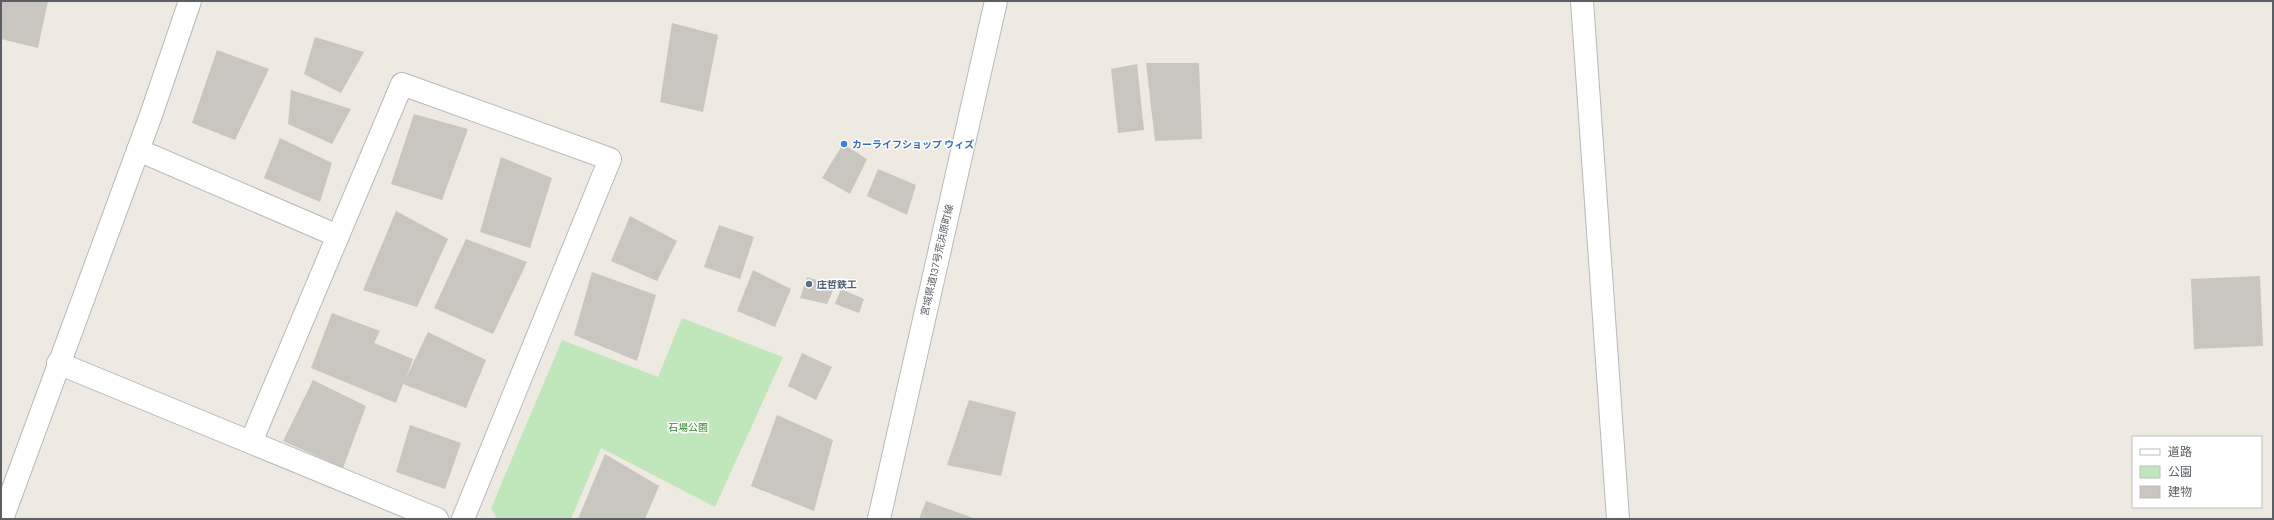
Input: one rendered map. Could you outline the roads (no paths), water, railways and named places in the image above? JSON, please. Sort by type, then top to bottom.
[{"type":"street","points":[[2,519],[58,363],[138,150],[190,1]]},
{"type":"street","name":"宮城県道137号荒浜原町線","points":[[879,519],[996,1]]},
{"type":"street","points":[[1582,1],[1618,519]]},
{"type":"street","points":[[251,442],[402,84],[610,159],[463,519]]},
{"type":"street","points":[[138,150],[338,236]]},
{"type":"street","points":[[58,363],[438,519]]},
{"type":"place","name":"カーライフショップ ウィズ","points":[[844,144]]},
{"type":"place","name":"庄哲鉄工","points":[[809,284]]},
{"type":"park label","name":"石場公園","points":[[688,427]]}]
